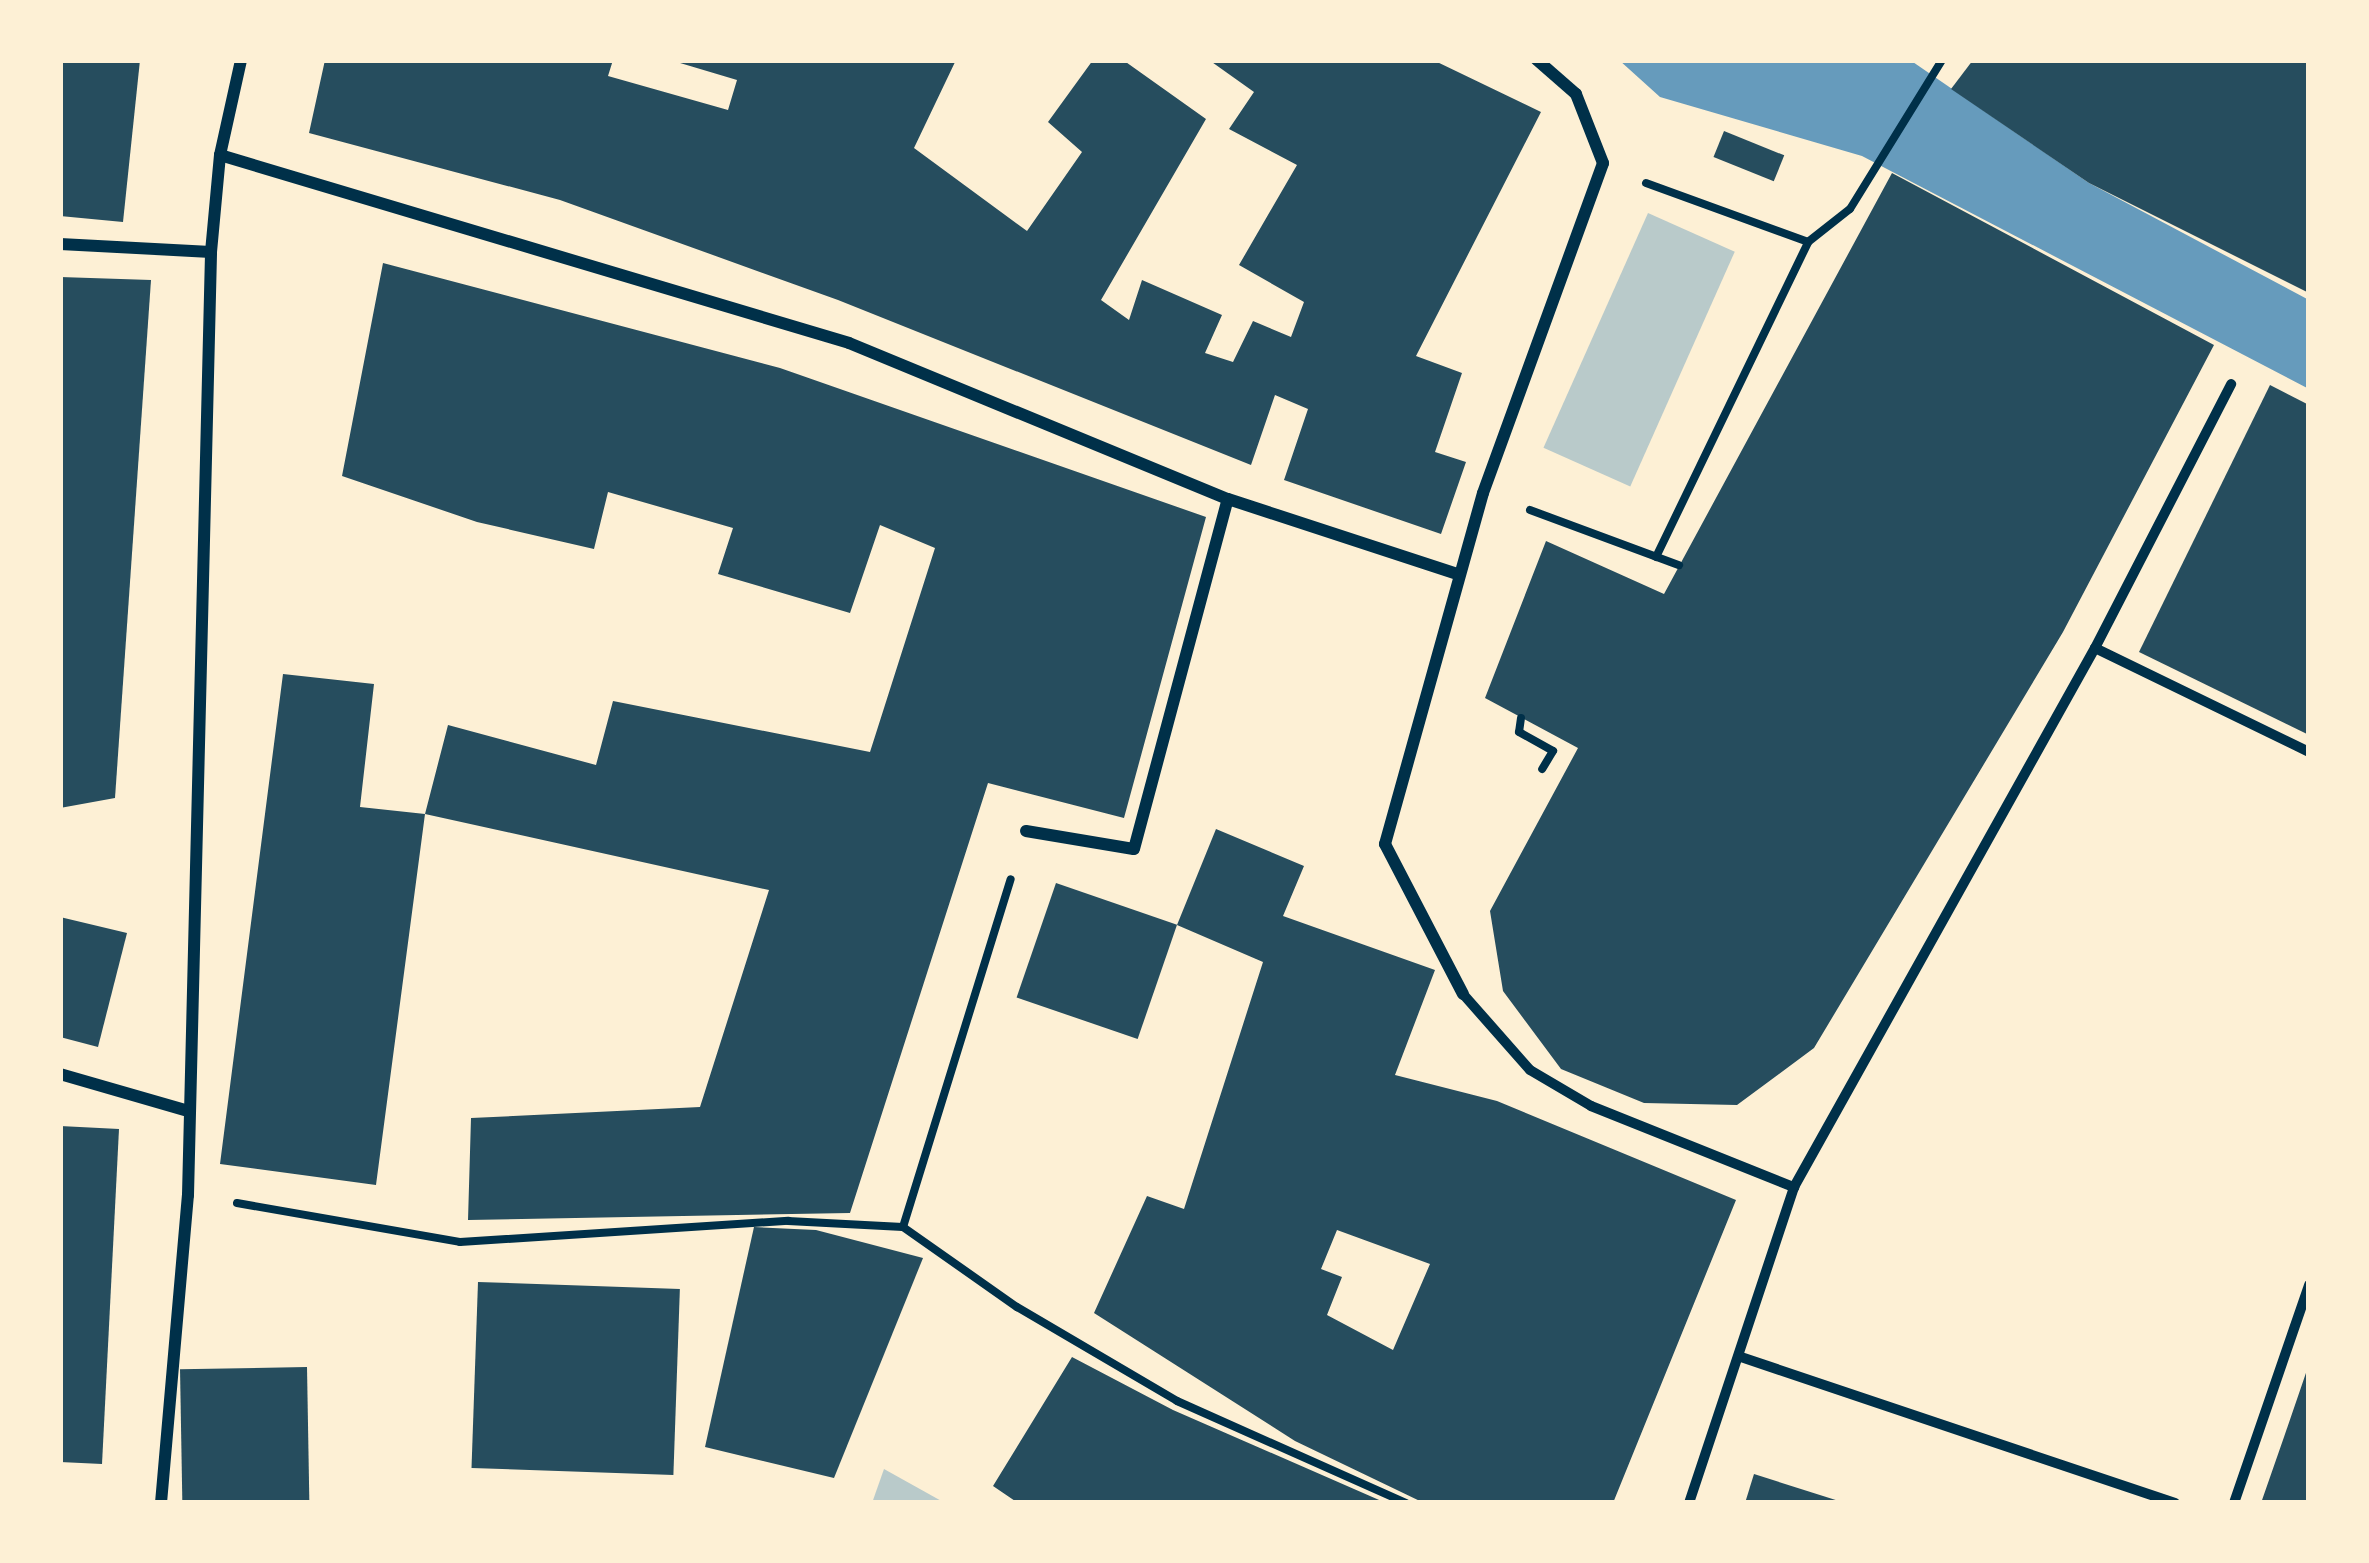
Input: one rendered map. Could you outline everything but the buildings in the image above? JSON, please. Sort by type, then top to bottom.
[{"type":"street","points":[[161,1503],[188,1195],[212,252],[220,155],[241,60]]},
{"type":"street","points":[[1537,60],[1576,94],[1603,163],[1483,493],[1384,844],[1463,994],[1530,1070],[1591,1106],[1794,1186]]},
{"type":"street","points":[[220,155],[849,343],[1228,499],[1458,574]]},
{"type":"street","points":[[60,244],[212,252]]},
{"type":"street","points":[[1689,1503],[1794,1186],[2095,649],[2231,384]]},
{"type":"street","points":[[1026,831],[1134,849],[1228,499]]},
{"type":"street","points":[[2095,649],[2309,752]]},
{"type":"street","points":[[60,1074],[188,1111]]},
{"type":"street","points":[[2234,1503],[2309,1285]]},
{"type":"street","points":[[1741,1357],[2175,1503]]},
{"type":"path","points":[[1656,557],[1808,242],[1859,195],[1942,60]]},
{"type":"path","points":[[1698,206],[1808,242]]},
{"type":"path","points":[[1576,528],[1678,566]]},
{"type":"path","points":[[1521,718],[1519,732],[1553,752],[1542,769]]},
{"type":"path","points":[[903,1227],[1026,831]]},
{"type":"path","points":[[188,1195],[460,1242],[788,1221],[903,1227],[1016,1307],[1177,1401],[1293,1457],[1406,1503]]},
{"type":"shaded area","points":[[1648,213],[1735,252],[1630,486],[1543,448]]},
{"type":"shaded area","points":[[884,1469],[945,1503],[872,1503]]},
{"type":"water","points":[[1619,60],[1910,60],[2089,183],[2309,300],[2309,389],[1862,156],[1660,97]]}]
